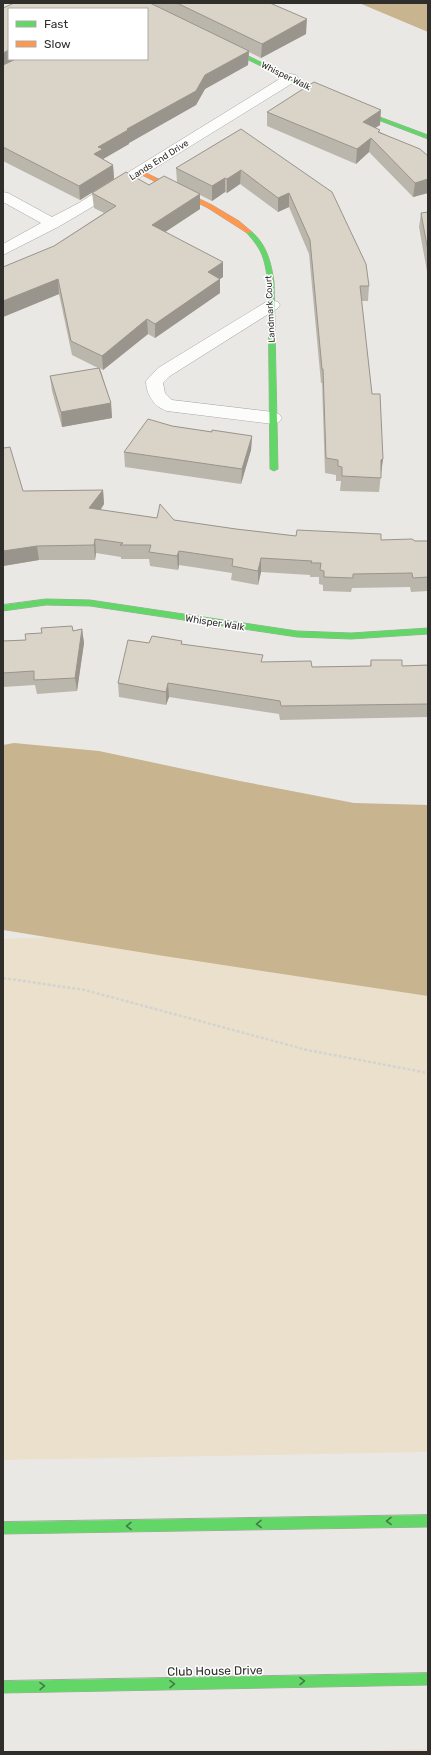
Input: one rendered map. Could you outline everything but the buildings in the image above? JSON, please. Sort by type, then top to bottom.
[{"type":"street","name":"Whisper Walk","points":[[214,42],[367,114],[428,137]]},
{"type":"street","name":"Lands End Drive","points":[[3,250],[53,224],[292,78]]},
{"type":"street","name":"Landmark Court","points":[[140,172],[220,213],[249,233],[261,245],[267,256],[272,304],[274,468]]},
{"type":"street","points":[[3,196],[53,224]]},
{"type":"street","points":[[272,304],[164,372],[154,381],[154,390],[158,397],[167,405],[274,418]]},
{"type":"street","name":"Whisper Walk","points":[[3,608],[37,602],[64,601],[90,603],[297,634],[351,636],[428,631]]},
{"type":"street","points":[[3,1528],[428,1521]]},
{"type":"street","name":"Club House Drive","points":[[3,1687],[428,1679]]},
{"type":"path","points":[[3,978],[85,990],[306,1050],[428,1072]]},
{"type":"shaded area","points":[[359,3],[428,3],[428,32]]},
{"type":"shaded area","points":[[14,743],[99,751],[240,781],[354,803],[428,805],[428,996],[3,930],[3,745]]},
{"type":"shaded area","points":[[428,922],[428,1452],[3,1460],[3,939]]},
{"type":"shaded area","points":[[428,1749],[428,1752],[290,1752]]},
{"type":"traffic: fast","points":[[222,45],[328,97],[367,114],[428,137]]},
{"type":"traffic: fast","points":[[249,232],[255,237],[263,248],[271,282],[274,469]]},
{"type":"traffic: fast","points":[[3,608],[46,602],[90,603],[297,634],[351,636],[428,631]]},
{"type":"traffic: fast","points":[[3,1528],[428,1521]]},
{"type":"traffic: fast","points":[[3,1687],[428,1679]]},
{"type":"traffic: slow","points":[[140,172],[210,206],[249,232]]}]
